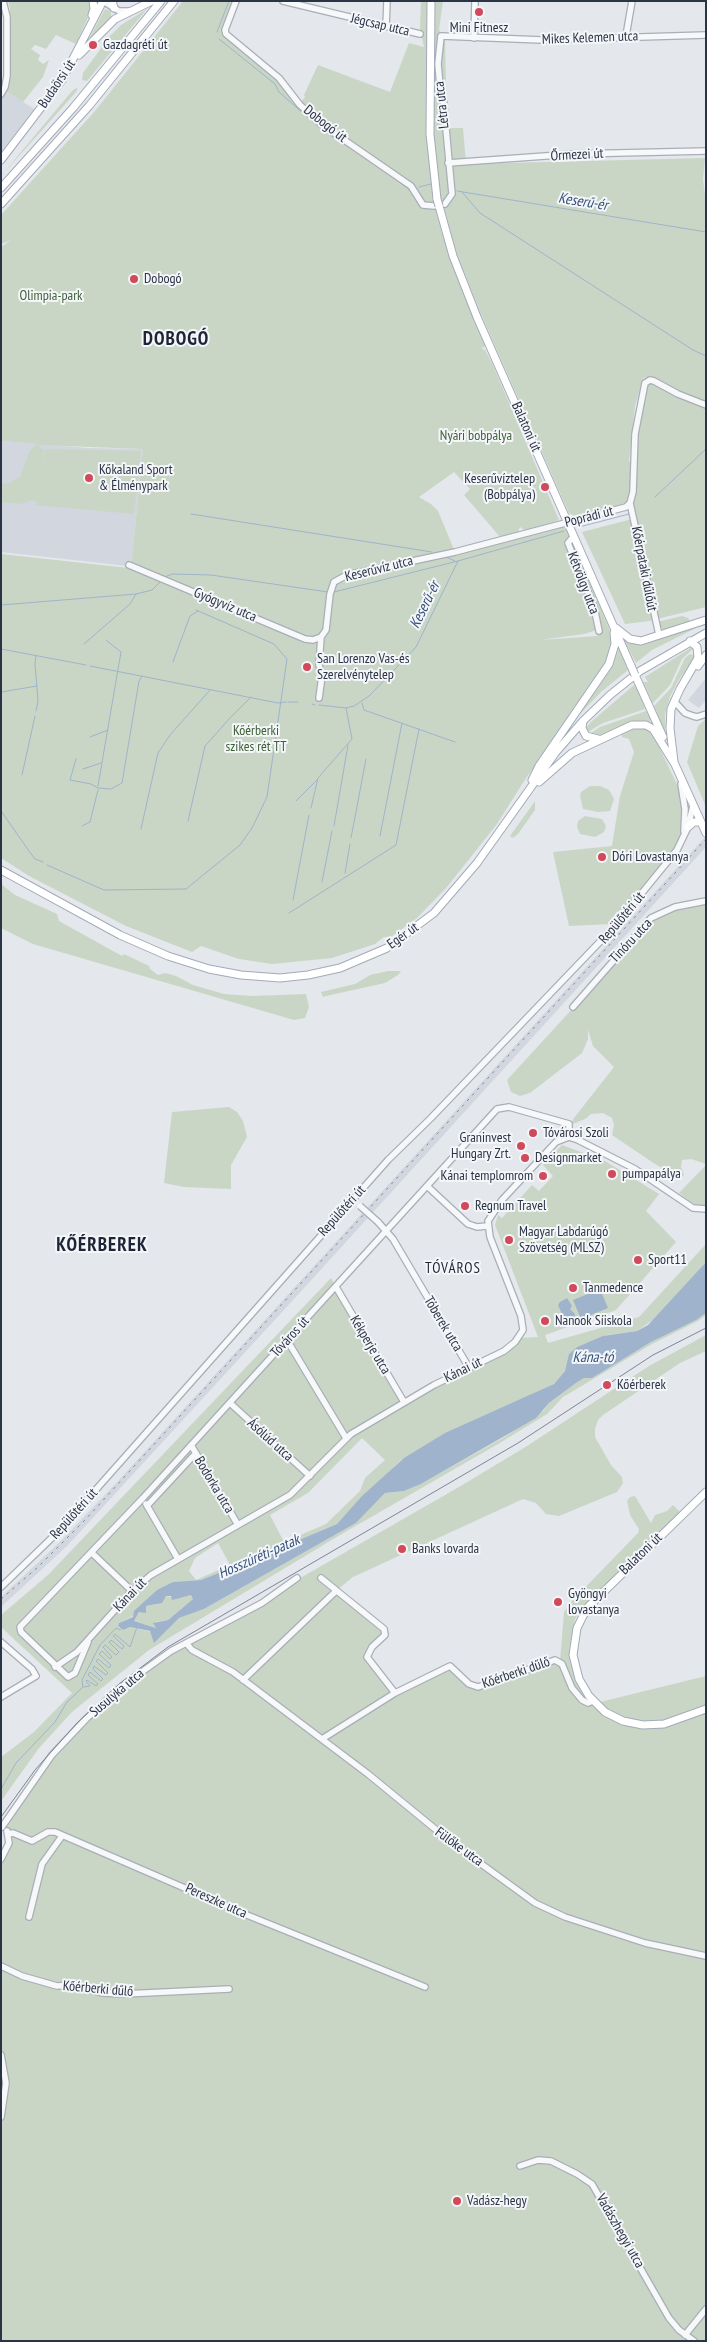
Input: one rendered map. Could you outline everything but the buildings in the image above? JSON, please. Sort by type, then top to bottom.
[{"type":"main road","points":[[87,32],[94,9],[93,1]]},
{"type":"main road","name":"Budaörsi út","points":[[1,160],[53,92],[75,59],[103,1]]},
{"type":"main road","name":"Balatoni út","points":[[431,1],[431,154],[440,212],[461,279],[573,537],[706,833]]},
{"type":"main road","points":[[1,204],[89,106],[174,2]]},
{"type":"main road","points":[[75,59],[110,23],[128,11],[157,3]]},
{"type":"main road","points":[[1,188],[73,108],[157,3]]},
{"type":"main road","points":[[612,623],[626,637],[642,641],[706,620]]},
{"type":"main road","points":[[527,794],[539,766],[611,660],[615,644],[612,623]]},
{"type":"main road","name":"Egér út","points":[[1,870],[120,935],[175,959],[209,969],[241,976],[280,978],[308,975],[340,968],[370,956],[399,940],[422,922],[465,879],[583,721],[631,678],[706,632]]},
{"type":"main road","points":[[674,763],[670,718],[674,701],[699,654],[696,645],[690,641]]},
{"type":"main road","points":[[687,677],[706,655]]},
{"type":"main road","points":[[583,721],[582,728],[586,736],[599,739]]},
{"type":"main road","points":[[527,794],[566,757],[628,726],[646,725],[658,736],[674,763]]},
{"type":"main road","points":[[688,826],[694,822],[702,824]]},
{"type":"main road","name":"Balatoni út","points":[[706,1492],[597,1596],[581,1617],[574,1642],[574,1662],[582,1684],[593,1700],[613,1716],[643,1725],[664,1724],[706,1709]]},
{"type":"street","points":[[1,94],[7,17],[3,1]]},
{"type":"street","points":[[103,1],[113,4],[119,11],[128,11]]},
{"type":"street","name":"Dobogó út","points":[[236,1],[225,30],[226,34],[279,78],[300,105],[324,126],[411,186],[423,205],[434,206]]},
{"type":"street","name":"Jégcsap utca","points":[[283,1],[420,34]]},
{"type":"street","points":[[386,27],[387,1]]},
{"type":"street","points":[[474,38],[475,1]]},
{"type":"street","points":[[626,36],[632,1]]},
{"type":"street","name":"Mikes Kelemen utca","points":[[474,38],[542,40],[706,34]]},
{"type":"street","name":"Létra utca","points":[[445,204],[452,194],[439,72],[441,36],[474,38]]},
{"type":"street","points":[[430,70],[439,72]]},
{"type":"street","name":"Őrmezei út","points":[[448,163],[572,154],[706,151]]},
{"type":"street","name":"Poprádi út","points":[[454,550],[626,507],[630,503],[633,492],[635,434],[640,401],[645,383],[650,380],[706,405]]},
{"type":"street","name":"Kőérpataki dűlőút","points":[[630,503],[659,635]]},
{"type":"street","name":"Kétvölgy utca","points":[[573,537],[568,543],[594,607],[599,631]]},
{"type":"street","name":"Keserűvíz utca","points":[[319,698],[322,676],[320,637],[326,630],[330,591],[334,582],[348,575],[454,550]]},
{"type":"street","name":"Gyógyvíz utca","points":[[129,565],[305,639],[314,640],[320,637]]},
{"type":"street","points":[[674,701],[685,713]]},
{"type":"street","points":[[670,718],[674,715],[685,713],[697,717],[706,714]]},
{"type":"street","name":"Repülőtéri út","points":[[680,776],[685,809],[684,836]]},
{"type":"street","name":"Repülőtéri út","points":[[1,1587],[61,1530],[352,1199],[587,958],[668,862],[684,836],[693,806]]},
{"type":"street","name":"Tinóru utca","points":[[573,1007],[651,918],[675,907],[706,901]]},
{"type":"street","name":"Tóváros út","points":[[55,1666],[21,1632],[20,1627],[143,1498],[501,1107],[527,1111],[569,1124],[569,1138]]},
{"type":"street","points":[[427,1186],[468,1224],[477,1227],[487,1226],[496,1207],[551,1146],[560,1140],[569,1138],[629,1165],[693,1208],[706,1209]]},
{"type":"street","name":"Tóberek utca","points":[[352,1199],[387,1231],[468,1366]]},
{"type":"street","name":"Kánai út","points":[[90,1638],[74,1673],[66,1676],[55,1666],[77,1652],[142,1581],[178,1558],[290,1495],[346,1438],[404,1402],[468,1366],[510,1346],[523,1330],[522,1316],[487,1226]]},
{"type":"street","name":"Kékperje utca","points":[[336,1287],[404,1402]]},
{"type":"street","points":[[287,1340],[346,1438]]},
{"type":"street","name":"Ásólúd utca","points":[[230,1403],[310,1476]]},
{"type":"street","name":"Bodorka utca","points":[[191,1445],[238,1525]]},
{"type":"street","points":[[147,1506],[196,1453]]},
{"type":"street","points":[[143,1498],[178,1558]]},
{"type":"street","points":[[92,1553],[132,1591]]},
{"type":"street","name":"Susulyka utca","points":[[8,1834],[2,1827],[52,1755],[87,1718],[144,1669],[172,1651],[270,1599],[297,1578]]},
{"type":"street","points":[[321,1578],[367,1614],[386,1632],[383,1638],[372,1647],[367,1657],[395,1693]]},
{"type":"street","points":[[243,1680],[336,1591]]},
{"type":"street","points":[[1,1642],[26,1664],[36,1676],[1,1697]]},
{"type":"street","name":"Fülőke utca","points":[[187,1644],[192,1650],[233,1672],[322,1739],[430,1826],[535,1904],[565,1917],[644,1943],[706,1956]]},
{"type":"street","name":"Kőérberki dűlő","points":[[322,1739],[395,1693],[446,1667],[454,1668],[469,1684],[478,1687],[555,1660],[562,1664],[572,1688],[582,1700],[588,1703],[593,1700]]},
{"type":"street","name":"Pereszke utca","points":[[8,1834],[13,1833],[32,1841],[48,1832],[62,1836],[247,1915],[425,1986]]},
{"type":"street","points":[[1,1859],[8,1847],[8,1834]]},
{"type":"street","points":[[29,1917],[42,1864],[62,1836]]},
{"type":"street","name":"Kőérberki dűlő","points":[[1,1966],[22,1976],[57,1986],[71,1985],[103,1993],[124,1994],[229,1989]]},
{"type":"street","points":[[1,2055],[6,2083],[1,2117]]},
{"type":"street","name":"Vadászhegyi utca","points":[[520,2166],[538,2160],[551,2161],[592,2184],[669,2318],[685,2335],[694,2341]]},
{"type":"street","points":[[685,2335],[706,2309]]},
{"type":"shaded area","points":[[4,90],[39,112],[1,160],[1,94]]},
{"type":"shaded area","points":[[1,441],[88,448],[143,449],[132,558],[128,566],[1,552]]},
{"type":"shaded area","points":[[706,678],[706,700],[699,708],[688,700]]},
{"type":"shaded area","points":[[706,836],[706,847],[294,1299],[67,1546],[1,1607],[1,1597],[61,1541],[119,1480]]},
{"type":"green space","points":[[8,1],[89,1],[91,3],[91,11],[76,44],[56,35],[46,49],[35,45],[31,49],[40,55],[38,60],[43,64],[49,60],[43,77],[23,102],[4,90],[10,8]]},
{"type":"green space","points":[[183,1],[236,1],[225,30],[301,102],[305,97],[304,95],[318,65],[390,92],[409,43],[424,47],[420,29],[421,1],[443,1],[439,30],[445,38],[446,85],[450,128],[463,128],[466,164],[705,158],[703,179],[706,203],[706,607],[649,621],[625,624],[582,532],[636,518],[633,504],[636,449],[643,388],[653,380],[649,377],[643,378],[635,406],[629,461],[632,465],[630,500],[625,504],[576,517],[569,513],[481,314],[456,251],[444,207],[435,208],[443,237],[489,345],[481,348],[485,350],[492,363],[559,520],[526,531],[520,527],[517,534],[501,538],[464,495],[470,489],[454,472],[419,497],[438,511],[455,552],[567,522],[573,537],[570,544],[572,542],[585,569],[610,631],[611,644],[603,670],[524,781],[497,824],[447,887],[417,918],[391,937],[384,937],[375,944],[332,958],[272,964],[239,959],[201,946],[192,952],[126,926],[29,876],[1,858],[1,554],[129,568],[132,558],[143,449],[38,445],[44,450],[41,474],[45,449],[141,451],[134,514],[36,505],[37,502],[33,500],[20,504],[1,502],[1,484],[9,483],[20,477],[29,452],[38,444],[1,441],[1,247],[11,240],[1,244],[1,215],[95,111]],"holes":[[[597,630],[600,632],[597,636],[540,640],[584,634]]]},
{"type":"green space","points":[[105,9],[111,11],[111,19],[89,39]]},
{"type":"green space","points":[[147,9],[87,81],[82,80],[83,73],[110,36],[121,25]]},
{"type":"green space","points":[[78,87],[76,92],[1,176],[72,91]]},
{"type":"green space","points":[[682,616],[688,618],[691,623],[663,630],[657,622]]},
{"type":"green space","points":[[692,627],[694,629],[652,650],[636,663],[624,640],[639,644]]},
{"type":"green space","points":[[619,647],[628,670],[601,692],[578,716],[613,666]]},
{"type":"green space","points":[[692,647],[694,648],[682,659],[670,685],[653,703],[643,682],[648,682],[645,677]]},
{"type":"green space","points":[[690,654],[695,656],[694,659],[678,681],[670,697],[665,714],[665,733],[654,706],[671,688],[685,658]]},
{"type":"green space","points":[[634,685],[637,686],[645,709],[603,723],[586,733],[585,729],[591,722]]},
{"type":"green space","points":[[646,711],[652,721],[632,721],[596,737],[588,735],[600,727]]},
{"type":"green space","points":[[706,719],[706,807],[687,762],[698,726]]},
{"type":"green space","points":[[640,727],[652,732],[681,793],[682,829],[677,850],[615,926],[612,924],[569,926],[553,852],[612,846],[620,796],[634,752],[629,739],[622,737],[621,732]]},
{"type":"green space","points":[[590,786],[600,786],[609,790],[614,799],[610,811],[598,812],[583,809],[581,792]]},
{"type":"green space","points":[[535,801],[535,810],[513,838],[510,836]]},
{"type":"green space","points":[[585,816],[602,819],[606,826],[604,832],[595,837],[580,834],[577,827],[578,821]]},
{"type":"green space","points":[[1,884],[15,895],[57,914],[59,921],[122,956],[124,954],[149,966],[158,975],[165,973],[176,976],[193,985],[224,994],[252,996],[306,994],[309,1007],[305,1018],[294,1020],[33,944],[1,928]]},
{"type":"green space","points":[[706,903],[706,1164],[691,1159],[682,1160],[681,1167],[684,1175],[680,1178],[655,1164],[612,1135],[614,1125],[612,1118],[603,1113],[591,1114],[585,1119],[570,1125],[614,1067],[593,1046],[588,1030],[588,1039],[582,1053],[530,1093],[520,1096],[511,1092],[507,1080],[629,949],[644,924],[674,908]]},
{"type":"green space","points":[[388,971],[401,971],[385,983],[323,997],[321,992],[355,984],[370,975]]},
{"type":"green space","points":[[229,1107],[237,1112],[243,1121],[247,1137],[231,1165],[231,1189],[184,1187],[164,1183],[172,1112]]},
{"type":"green space","points":[[562,1145],[605,1161],[659,1194],[646,1211],[676,1242],[616,1310],[545,1335],[548,1343],[639,1317],[706,1244],[706,1262],[654,1319],[637,1331],[608,1335],[577,1347],[570,1354],[565,1371],[554,1384],[401,1460],[337,1524],[286,1546],[277,1552],[201,1580],[173,1582],[133,1616],[119,1623],[118,1626],[122,1630],[130,1627],[151,1632],[164,1631],[179,1618],[204,1609],[356,1523],[385,1493],[404,1491],[421,1484],[503,1438],[543,1411],[549,1403],[584,1378],[590,1378],[651,1342],[706,1313],[706,1315],[698,1321],[652,1344],[563,1397],[547,1414],[498,1444],[340,1535],[149,1650],[72,1712],[39,1748],[1,1801],[1,1757],[34,1732],[72,1693],[1,1627],[1,1615],[48,1575],[331,1278],[404,1402],[504,1351],[519,1338],[538,1337],[495,1225],[498,1215],[502,1218],[532,1185],[539,1191],[553,1176],[543,1165]],"holes":[[[362,1438],[385,1460],[365,1478],[360,1491],[326,1524],[284,1542],[270,1515],[308,1493]],[[218,1543],[230,1565],[196,1580],[189,1571],[195,1558]]]},
{"type":"green space","points":[[706,1165],[706,1205],[702,1206],[694,1204],[679,1193]]},
{"type":"green space","points":[[706,1335],[706,1351],[680,1363],[598,1420],[595,1437],[611,1465],[622,1477],[623,1483],[617,1492],[559,1516],[546,1514],[536,1503],[523,1499],[353,1577],[336,1591],[386,1632],[367,1657],[395,1693],[450,1666],[473,1686],[560,1661],[564,1612],[571,1602],[638,1533],[639,1529],[630,1515],[627,1501],[630,1497],[635,1496],[651,1523],[655,1515],[667,1511],[673,1505],[680,1512],[582,1608],[575,1619],[569,1649],[570,1662],[578,1686],[588,1700],[596,1703],[706,1676],[706,2341],[1,2341],[1,1859],[6,1851],[6,1830],[2,1827],[28,1788],[87,1718],[159,1659],[459,1487],[527,1446],[649,1366]]},
{"type":"green space","points":[[191,1595],[194,1598],[168,1620],[155,1622],[156,1628],[134,1621],[139,1612],[145,1611],[146,1606],[157,1604],[166,1596],[176,1598]]},
{"type":"water","name":"Kána-tó","points":[[706,1262],[706,1313],[696,1320],[651,1342],[592,1378],[584,1378],[549,1403],[536,1418],[421,1484],[404,1491],[385,1493],[356,1523],[204,1609],[179,1618],[154,1643],[150,1631],[130,1627],[123,1630],[118,1626],[119,1623],[133,1617],[134,1611],[157,1590],[173,1582],[201,1580],[274,1551],[277,1552],[285,1546],[337,1524],[362,1496],[404,1458],[445,1433],[554,1384],[565,1371],[569,1354],[577,1347],[603,1336],[637,1331],[648,1325]],"holes":[[[191,1595],[193,1599],[168,1620],[153,1623],[156,1628],[134,1621],[139,1612],[146,1613],[146,1606],[162,1603],[166,1596],[171,1596],[172,1600]]]},
{"type":"water","points":[[600,1289],[608,1308],[581,1319],[573,1300]]},
{"type":"water","points":[[567,1298],[572,1306],[570,1309],[575,1314],[574,1319],[570,1321],[564,1319],[558,1305]]},
{"type":"waterway","name":"Keserű-ér","points":[[217,32],[229,1]]},
{"type":"waterway","name":"Keserű-ér","points":[[219,39],[275,84],[279,92],[322,130],[355,151]]},
{"type":"waterway","name":"Keserű-ér","points":[[383,170],[410,190]]},
{"type":"waterway","name":"Keserű-ér","points":[[419,187],[431,184]]},
{"type":"waterway","name":"Keserű-ér","points":[[457,191],[706,232]]},
{"type":"waterway","points":[[462,192],[480,213],[693,350],[706,356]]},
{"type":"waterway","name":"Keserű-ér","points":[[655,497],[706,449]]},
{"type":"waterway","points":[[191,514],[432,552]]},
{"type":"waterway","name":"Keserű-ér","points":[[579,527],[629,514]]},
{"type":"waterway","name":"Keserű-ér","points":[[319,705],[346,708],[354,706],[369,696],[416,647],[458,561],[564,531]]},
{"type":"waterway","points":[[446,557],[455,561]]},
{"type":"waterway","points":[[334,592],[458,561]]},
{"type":"waterway","points":[[165,577],[172,574],[211,575],[328,592]]},
{"type":"waterway","points":[[1,605],[136,594],[152,590],[161,581]]},
{"type":"waterway","points":[[84,644],[130,604],[136,594]]},
{"type":"waterway","points":[[47,865],[104,890],[186,889],[240,845],[252,828],[267,797],[287,659],[274,644],[196,610]]},
{"type":"waterway","points":[[173,662],[190,616],[198,611]]},
{"type":"waterway","points":[[98,786],[121,652],[106,640]]},
{"type":"waterway","name":"Keserű-ér","points":[[1,649],[86,665]]},
{"type":"waterway","points":[[36,656],[38,701],[36,711]]},
{"type":"waterway","name":"Keserű-ér","points":[[90,666],[278,703],[286,702]]},
{"type":"waterway","points":[[76,759],[70,780],[91,784],[98,788],[111,789],[122,783],[139,681],[142,676]]},
{"type":"waterway","points":[[1,692],[37,686]]},
{"type":"waterway","points":[[141,829],[158,753],[170,735],[210,690]]},
{"type":"waterway","points":[[188,821],[205,746],[251,697]]},
{"type":"waterway","name":"Keserű-ér","points":[[288,702],[298,702]]},
{"type":"waterway","points":[[362,703],[364,710],[455,742]]},
{"type":"waterway","points":[[311,808],[318,778],[352,739],[346,708]]},
{"type":"waterway","points":[[22,775],[35,716]]},
{"type":"waterway","points":[[380,836],[402,723]]},
{"type":"waterway","points":[[289,913],[396,845],[419,729]]},
{"type":"waterway","points":[[90,737],[108,730]]},
{"type":"waterway","points":[[334,826],[348,745]]},
{"type":"waterway","points":[[351,838],[366,759]]},
{"type":"waterway","points":[[83,769],[101,763]]},
{"type":"waterway","points":[[296,801],[317,780]]},
{"type":"waterway","points":[[82,826],[90,822],[98,790]]},
{"type":"waterway","points":[[1,811],[35,859],[43,862]]},
{"type":"waterway","points":[[293,900],[309,815]]},
{"type":"waterway","points":[[322,882],[332,831]]},
{"type":"waterway","points":[[345,873],[350,844]]},
{"type":"waterway","points":[[84,1687],[90,1686],[87,1680],[96,1686],[98,1684],[88,1675],[90,1672],[101,1681],[103,1679],[93,1669],[94,1666],[106,1675],[108,1673],[96,1661],[98,1659],[109,1668],[111,1665],[99,1654],[102,1651],[110,1659],[112,1657],[103,1647],[105,1645],[116,1655],[119,1652],[109,1642],[111,1640],[122,1649],[124,1646],[113,1636],[115,1634],[130,1647],[137,1627]]},
{"type":"waterway","name":"Hosszúréti-patak","points":[[1,1789],[16,1763],[55,1722],[67,1702],[83,1687],[82,1680],[100,1645],[116,1628],[120,1630],[122,1628]]},
{"type":"tram line","points":[[1,1817],[35,1770],[77,1723],[119,1684],[168,1647],[518,1443],[653,1355],[706,1328]]},
{"type":"railway","points":[[1,1599],[38,1567],[86,1519],[706,839]]},
{"type":"place","name":"Mini Fitnesz","points":[[479,12]]},
{"type":"place","name":"Gazdagréti út","points":[[93,45]]},
{"type":"place","name":"Dobogó","points":[[134,279]]},
{"type":"place","name":"Kőkaland Sport & Élménypark","points":[[89,478]]},
{"type":"place","name":"Keserűvíztelep (Bobpálya)","points":[[545,487]]},
{"type":"place","name":"San Lorenzo Vas-és Szerelvénytelep","points":[[307,667]]},
{"type":"place","name":"Dóri Lovastanya","points":[[602,857]]},
{"type":"place","name":"Tóvárosi Szoli","points":[[533,1133]]},
{"type":"place","name":"Graninvest Hungary Zrt.","points":[[521,1146]]},
{"type":"place","name":"Designmarket","points":[[525,1158]]},
{"type":"place","name":"pumpapálya","points":[[612,1174]]},
{"type":"place","name":"Kánai templomrom","points":[[543,1176]]},
{"type":"place","name":"Regnum Travel","points":[[465,1206]]},
{"type":"place","name":"Magyar Labdarúgó Szövetség (MLSZ)","points":[[509,1240]]},
{"type":"place","name":"Sport11","points":[[638,1260]]},
{"type":"place","name":"Tanmedence","points":[[573,1288]]},
{"type":"place","name":"Nanook Síiskola","points":[[545,1321]]},
{"type":"place","name":"Kőérberek","points":[[607,1385]]},
{"type":"place","name":"Banks lovarda","points":[[402,1549]]},
{"type":"place","name":"Gyöngyi lovastanya","points":[[558,1602]]},
{"type":"place","name":"Vadász-hegy","points":[[457,2201]]},
{"type":"district","name":"DOBOGÓ","points":[[176,340]]},
{"type":"district","name":"KŐÉRBEREK","points":[[102,1246]]},
{"type":"district","name":"TÓVÁROS","points":[[453,1269]]},
{"type":"park label","name":"Olimpia-park","points":[[51,296]]},
{"type":"park label","name":"Nyári bobpálya","points":[[476,436]]},
{"type":"park label","name":"Kőérberki szikes rét TT","points":[[256,740]]}]
